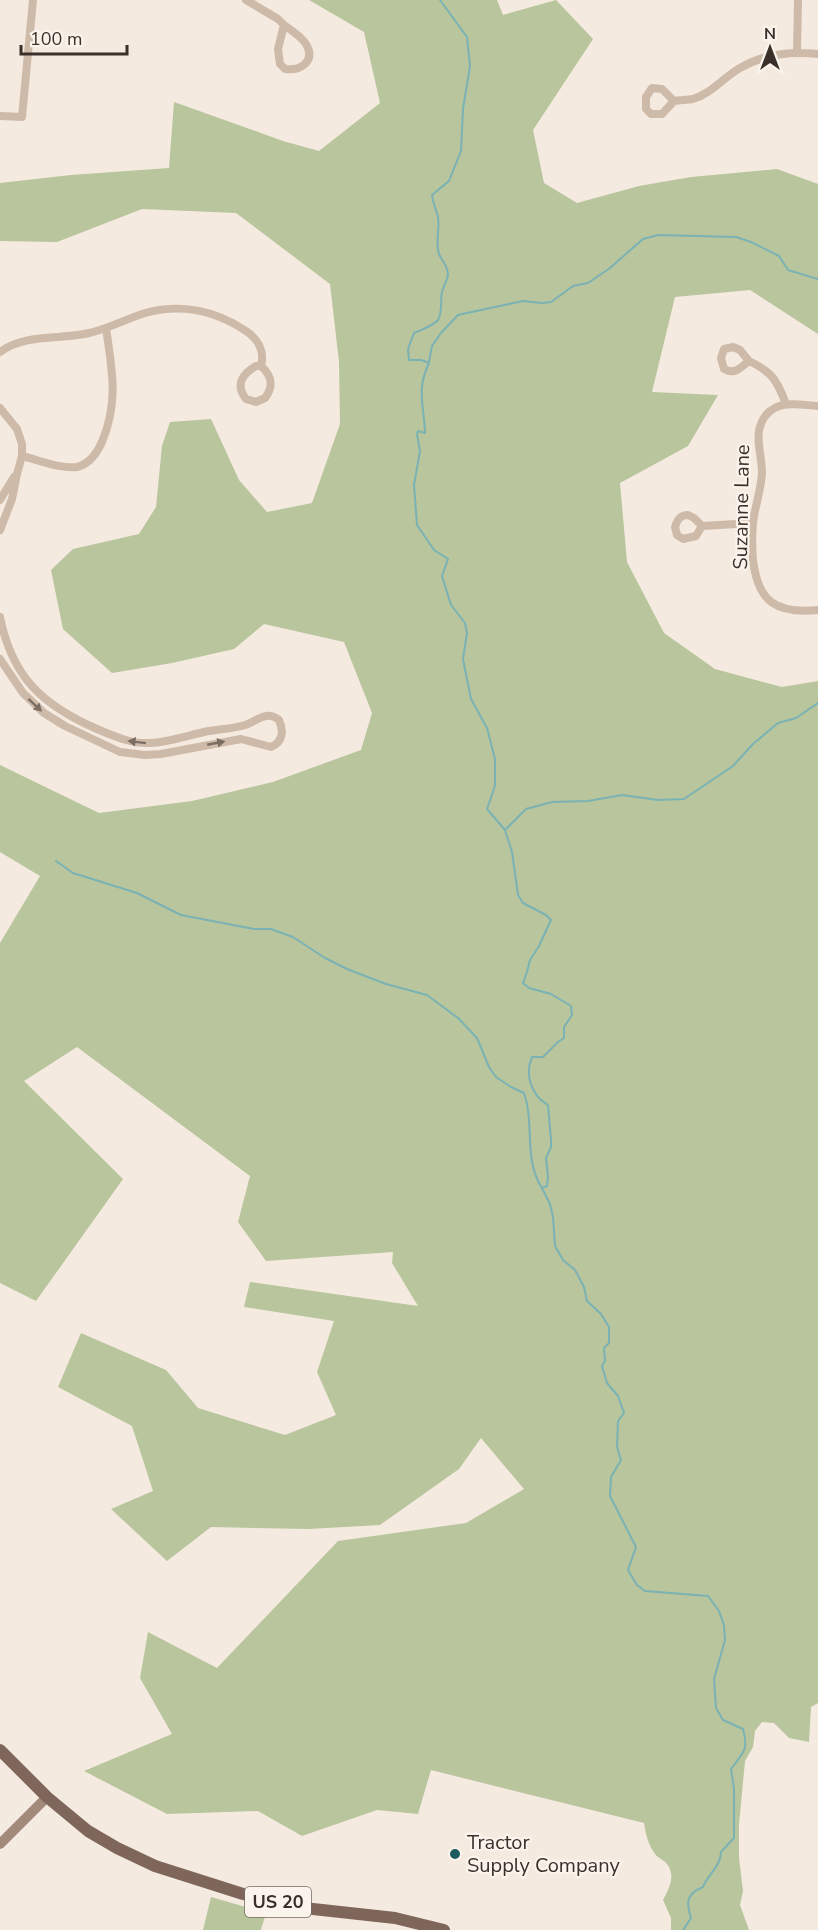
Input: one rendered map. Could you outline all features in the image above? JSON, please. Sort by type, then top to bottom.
[{"type":"main road","name":"US 20","points":[[0,1750],[47,1797],[88,1831],[155,1866],[243,1894],[313,1909],[395,1918],[444,1930]]},
{"type":"main road","points":[[0,1844],[47,1797]]},
{"type":"street","points":[[0,116],[22,117],[33,0]]},
{"type":"street","points":[[246,0],[278,19],[301,38],[308,47],[309,56],[299,69],[285,69],[280,64],[278,49],[284,25]]},
{"type":"street","points":[[797,51],[798,0]]},
{"type":"street","points":[[674,101],[692,99],[705,93],[741,67],[758,60],[797,51],[818,54]]},
{"type":"street","points":[[0,352],[23,341],[88,334],[155,311],[199,310],[225,319],[251,335],[261,347],[263,358],[261,366]]},
{"type":"street","points":[[22,456],[58,466],[75,467],[85,464],[93,457],[106,431],[113,403],[113,378],[106,328]]},
{"type":"street","points":[[749,361],[762,367],[773,376],[786,404],[818,406]]},
{"type":"street","points":[[261,366],[269,372],[270,389],[261,401],[250,401],[243,396],[240,384],[248,370],[261,366]]},
{"type":"street","name":"Suzanne Lane","points":[[786,404],[767,414],[758,433],[762,472],[753,523],[755,574],[758,586],[764,595],[781,608],[790,611],[818,610]]},
{"type":"street","points":[[0,408],[17,429],[22,444],[22,456],[12,499],[0,530]]},
{"type":"street","points":[[0,500],[16,474]]},
{"type":"street","points":[[702,526],[753,523]]},
{"type":"street","points":[[0,617],[13,660],[42,697],[87,724],[114,736],[139,743],[156,742],[244,725],[265,716],[279,720],[282,726],[281,737],[279,742],[271,747],[241,739],[145,755],[112,749],[65,726],[32,704],[1,661]]},
{"type":"street","points":[[1,661],[13,660]]},
{"type":"street","points":[[81,733],[87,724]]},
{"type":"street","points":[[170,740],[173,752]]},
{"type":"green space","points":[[309,0],[497,0],[503,15],[556,0],[593,39],[533,130],[544,183],[577,203],[639,186],[691,177],[777,169],[818,184],[818,334],[750,290],[675,297],[652,392],[718,395],[688,446],[620,483],[627,562],[664,633],[715,669],[782,687],[818,681],[818,1703],[811,1707],[809,1742],[789,1738],[774,1723],[762,1722],[755,1731],[753,1747],[745,1761],[739,1825],[739,1858],[743,1891],[740,1905],[749,1930],[671,1930],[671,1918],[663,1900],[669,1887],[670,1869],[651,1847],[644,1823],[431,1770],[418,1814],[377,1810],[302,1836],[258,1811],[167,1814],[84,1771],[172,1734],[140,1678],[148,1632],[217,1668],[338,1541],[466,1523],[524,1489],[481,1438],[459,1469],[380,1525],[309,1529],[211,1527],[167,1561],[111,1509],[153,1491],[132,1426],[58,1387],[81,1333],[166,1370],[198,1408],[285,1435],[336,1415],[317,1372],[334,1321],[244,1307],[250,1282],[418,1306],[392,1263],[393,1252],[266,1261],[238,1222],[250,1176],[77,1047],[24,1081],[123,1179],[36,1301],[0,1283],[0,943],[40,876],[0,852],[0,765],[99,813],[192,801],[273,782],[361,750],[372,713],[344,642],[264,624],[234,649],[112,673],[63,629],[51,570],[73,549],[139,534],[156,507],[162,446],[170,422],[211,419],[239,480],[267,512],[312,503],[340,424],[339,362],[330,284],[236,213],[142,209],[57,242],[0,241],[0,183],[169,168],[174,102],[283,141],[319,151],[380,103],[364,32]]},
{"type":"green space","points":[[211,1897],[266,1913],[261,1930],[203,1930]]},
{"type":"waterway","points":[[440,0],[467,37],[470,66],[463,109],[461,151],[449,181],[432,195],[438,217],[438,249],[448,275],[442,292],[440,313],[436,322],[414,333],[408,349],[409,360],[429,363],[422,389],[425,433],[418,431],[417,434],[420,451],[414,485],[417,525],[434,550],[448,559],[442,576],[451,605],[465,623],[467,633],[463,659],[471,699],[487,728],[495,759],[495,786],[487,809],[505,830],[512,852],[518,895],[523,903],[551,920],[530,960],[523,983],[529,988],[551,994],[571,1006],[572,1015],[564,1027],[564,1038],[543,1057],[532,1057],[529,1078],[534,1091],[548,1105],[551,1147],[546,1158],[547,1186],[542,1188],[550,1204],[553,1217],[555,1246],[563,1260],[575,1270],[584,1287],[587,1301],[601,1314],[609,1327],[609,1343],[604,1348],[605,1361],[602,1366],[607,1383],[618,1396],[624,1413],[618,1421],[617,1447],[621,1460],[611,1477],[610,1496],[636,1547],[628,1570],[637,1585],[645,1591],[708,1596],[719,1611],[724,1625],[725,1640],[714,1679],[716,1708],[723,1720],[743,1729],[745,1742],[742,1755],[731,1769],[734,1789],[734,1838],[721,1852],[719,1862],[703,1887],[690,1896],[688,1907],[691,1918],[683,1930]]},
{"type":"waterway","points":[[429,362],[432,346],[458,315],[523,301],[551,302],[573,286],[588,283],[610,268],[643,239],[658,235],[736,237],[779,256],[788,270],[818,279]]},
{"type":"waterway","points":[[505,830],[526,809],[552,802],[588,801],[622,795],[658,800],[684,799],[733,766],[753,744],[778,723],[796,718],[818,703]]},
{"type":"waterway","points":[[56,861],[73,873],[137,893],[181,915],[254,929],[271,929],[293,937],[347,969],[386,984],[427,995],[458,1018],[477,1038],[489,1067],[496,1077],[524,1093],[529,1117],[533,1165],[542,1188]]},
{"type":"place","name":"Tractor Supply Company","points":[[455,1854]]}]
